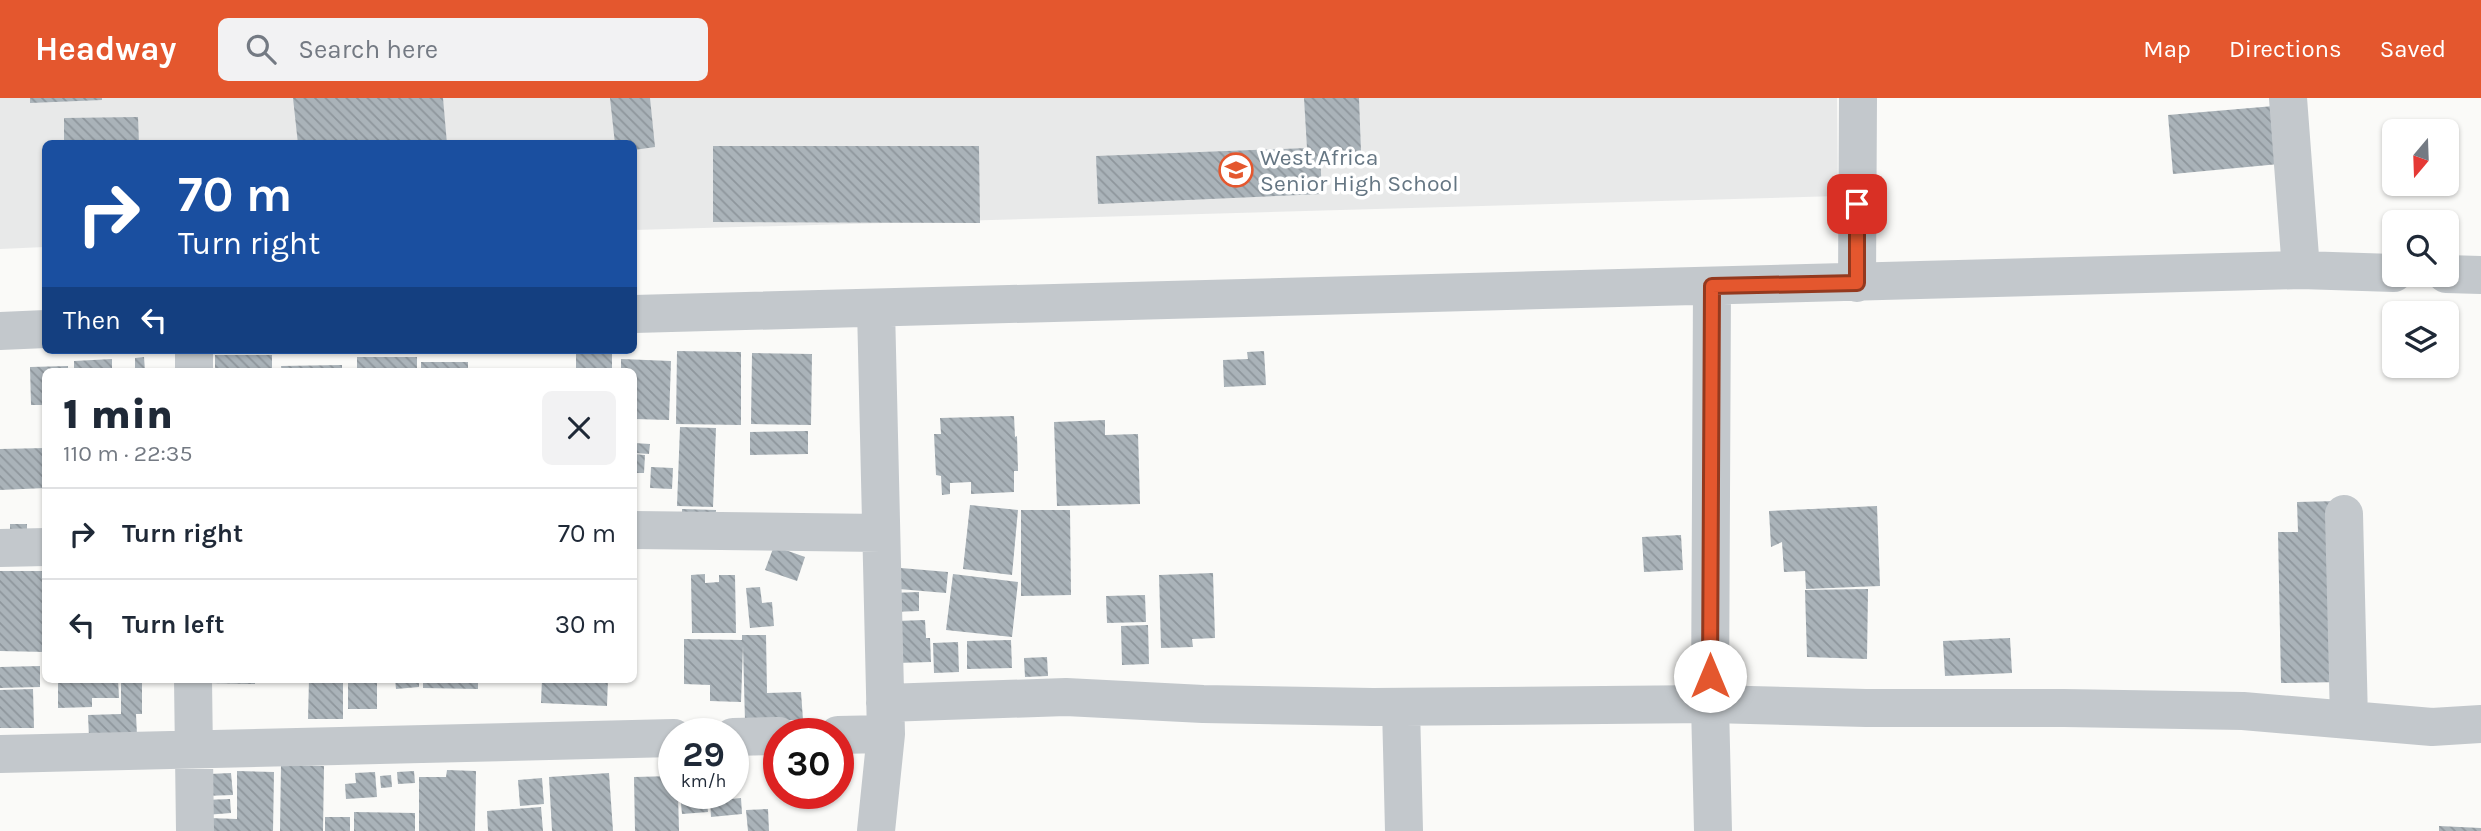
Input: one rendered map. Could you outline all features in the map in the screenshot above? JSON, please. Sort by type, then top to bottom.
[{"type":"street","points":[[1857,283],[1858,98]]},
{"type":"street","points":[[2288,98],[2301,270]]},
{"type":"street","points":[[637,314],[2301,270],[2382,273]]},
{"type":"street","points":[[2459,274],[2481,275]]},
{"type":"street","points":[[1712,286],[1710,704],[1713,831]]},
{"type":"street","points":[[876,308],[885,718],[876,831]]},
{"type":"street","points":[[0,331],[42,329]]},
{"type":"street","points":[[2344,514],[2349,720]]},
{"type":"street","points":[[637,530],[881,533]]},
{"type":"street","points":[[0,548],[42,547]]},
{"type":"street","points":[[193,683],[195,831]]},
{"type":"street","points":[[854,729],[885,718],[1066,697],[1203,705],[1548,707],[1710,704],[2244,711],[2432,727],[2481,724]]},
{"type":"street","points":[[1401,707],[1404,831]]},
{"type":"street","points":[[0,754],[658,738]]},
{"type":"shaded area","name":"West Africa Senior High School","points":[[0,98],[1837,98],[1838,196],[637,230],[637,140],[42,140],[42,247],[0,249]]},
{"type":"building","points":[[30,98],[102,98],[102,100],[30,103]]},
{"type":"building","points":[[293,98],[443,98],[447,140],[298,140]]},
{"type":"building","points":[[610,98],[650,98],[655,147],[637,150],[637,140],[615,140]]},
{"type":"building","points":[[1304,98],[1359,98],[1361,152],[1320,153],[1322,194],[1098,204],[1096,156],[1307,148]]},
{"type":"building","points":[[2274,106],[2279,164],[2173,174],[2168,115]]},
{"type":"building","points":[[138,117],[139,140],[64,140],[64,118]]},
{"type":"building","points":[[713,146],[979,146],[980,223],[713,222]]},
{"type":"building","points":[[677,351],[741,352],[741,425],[676,424]]},
{"type":"building","points":[[1264,351],[1266,385],[1224,387],[1223,360],[1248,359],[1247,352]]},
{"type":"building","points":[[752,353],[812,354],[811,425],[751,424]]},
{"type":"building","points":[[576,354],[612,354],[612,368],[576,368]]},
{"type":"building","points":[[215,355],[272,355],[272,368],[215,368]]},
{"type":"building","points":[[144,357],[145,368],[135,368],[135,358]]},
{"type":"building","points":[[357,357],[417,357],[417,368],[357,368]]},
{"type":"building","points":[[112,359],[112,368],[74,368],[74,361]]},
{"type":"building","points":[[621,359],[671,361],[669,420],[637,419],[637,368],[621,368]]},
{"type":"building","points":[[421,362],[468,362],[468,368],[421,368]]},
{"type":"building","points":[[342,365],[342,368],[281,368]]},
{"type":"building","points":[[68,366],[42,368],[42,405],[31,405],[30,367]]},
{"type":"building","points":[[1014,416],[1018,471],[1014,471],[1014,492],[971,494],[971,482],[950,483],[950,494],[942,495],[941,476],[936,475],[934,434],[941,434],[940,418]]},
{"type":"building","points":[[1105,420],[1105,435],[1138,434],[1140,504],[1057,506],[1054,422]]},
{"type":"building","points":[[680,427],[716,428],[713,507],[677,506]]},
{"type":"building","points":[[808,431],[808,454],[750,455],[750,432]]},
{"type":"building","points":[[637,443],[650,444],[649,454],[637,453]]},
{"type":"building","points":[[42,448],[42,488],[0,490],[0,449]]},
{"type":"building","points":[[637,454],[645,455],[644,473],[637,473]]},
{"type":"building","points":[[651,467],[673,468],[672,489],[650,488]]},
{"type":"building","points":[[2338,501],[2342,682],[2281,683],[2278,532],[2298,532],[2297,502]]},
{"type":"building","points":[[970,505],[1018,510],[1012,575],[963,569]]},
{"type":"building","points":[[1877,506],[1880,586],[1806,589],[1805,571],[1784,572],[1782,542],[1771,547],[1769,511]]},
{"type":"building","points":[[682,509],[716,510],[715,524],[682,523]]},
{"type":"building","points":[[1021,510],[1070,510],[1071,595],[1021,596]]},
{"type":"building","points":[[10,524],[27,524],[27,538],[10,538]]},
{"type":"building","points":[[1681,535],[1683,570],[1644,572],[1642,537]]},
{"type":"building","points":[[774,546],[805,557],[797,581],[765,570]]},
{"type":"building","points":[[889,567],[948,572],[946,593],[887,588]]},
{"type":"building","points":[[0,571],[42,571],[42,652],[0,651]]},
{"type":"building","points":[[1213,573],[1215,638],[1192,639],[1193,647],[1161,648],[1159,575]]},
{"type":"building","points":[[705,574],[705,583],[719,582],[719,575],[735,575],[736,633],[692,633],[691,575]]},
{"type":"building","points":[[953,574],[1018,582],[1012,637],[946,630]]},
{"type":"building","points":[[760,587],[762,603],[772,602],[774,626],[750,628],[746,588]]},
{"type":"building","points":[[1868,589],[1867,659],[1807,657],[1805,590]]},
{"type":"building","points":[[919,592],[919,611],[892,612],[892,593]]},
{"type":"building","points":[[1145,595],[1146,622],[1107,623],[1106,596]]},
{"type":"building","points":[[925,620],[926,638],[930,638],[931,662],[896,663],[896,621]]},
{"type":"building","points":[[1148,625],[1149,664],[1122,665],[1121,626]]},
{"type":"building","points":[[742,635],[766,635],[767,693],[801,692],[803,718],[763,718],[763,721],[749,721],[749,718],[745,718],[743,646],[741,702],[710,701],[710,685],[684,684],[684,639],[742,640]]},
{"type":"building","points":[[2010,638],[2012,673],[1945,676],[1943,641]]},
{"type":"building","points":[[1011,640],[1012,668],[967,669],[967,641]]},
{"type":"building","points":[[958,642],[959,672],[934,673],[933,643]]},
{"type":"building","points":[[1047,657],[1048,676],[1025,677],[1024,658]]},
{"type":"building","points":[[40,666],[40,687],[0,688],[0,667]]},
{"type":"building","points":[[58,683],[118,683],[119,698],[92,698],[92,707],[58,708]]},
{"type":"building","points":[[121,683],[142,683],[142,714],[136,714],[137,736],[89,737],[88,715],[121,714]]},
{"type":"building","points":[[309,683],[343,683],[343,719],[308,719]]},
{"type":"building","points":[[348,683],[377,683],[377,709],[348,709]]},
{"type":"building","points":[[395,683],[419,683],[419,687],[396,689]]},
{"type":"building","points":[[423,683],[478,683],[478,689],[423,688]]},
{"type":"building","points":[[542,683],[608,683],[607,706],[541,703]]},
{"type":"building","points":[[33,689],[34,728],[0,728],[0,690]]},
{"type":"building","points":[[281,765],[324,766],[323,831],[280,831]]},
{"type":"building","points":[[447,770],[476,771],[475,831],[419,831],[419,777],[446,777]]},
{"type":"building","points":[[237,771],[274,772],[273,831],[208,831],[208,818],[237,819]]},
{"type":"building","points":[[414,771],[415,783],[398,784],[397,772]]},
{"type":"building","points":[[375,772],[377,797],[346,799],[345,784],[356,783],[355,773]]},
{"type":"building","points":[[231,773],[233,795],[203,796],[209,774]]},
{"type":"building","points":[[609,773],[613,831],[552,831],[549,777]]},
{"type":"building","points":[[391,775],[392,787],[381,788],[380,776]]},
{"type":"building","points":[[658,776],[658,809],[678,809],[679,831],[635,831],[634,777]]},
{"type":"building","points":[[542,778],[544,804],[520,806],[518,780]]},
{"type":"building","points":[[230,799],[231,813],[205,815],[204,800]]},
{"type":"building","points":[[541,807],[543,831],[488,831],[487,811]]},
{"type":"building","points":[[682,809],[708,809],[708,812],[682,814]]},
{"type":"building","points":[[710,809],[742,809],[742,814],[711,817]]},
{"type":"building","points":[[768,809],[769,831],[748,831],[746,810]]},
{"type":"building","points":[[354,812],[415,813],[415,831],[354,831]]},
{"type":"building","points":[[325,817],[350,817],[350,831],[325,831]]},
{"type":"building","points":[[2439,826],[2481,828],[2481,831],[2439,831]]},
{"type":"place","name":"West Africa Senior High School","points":[[1236,170]]},
{"type":"route","points":[[1710,676],[1712,286],[1857,283],[1857,204]]}]
